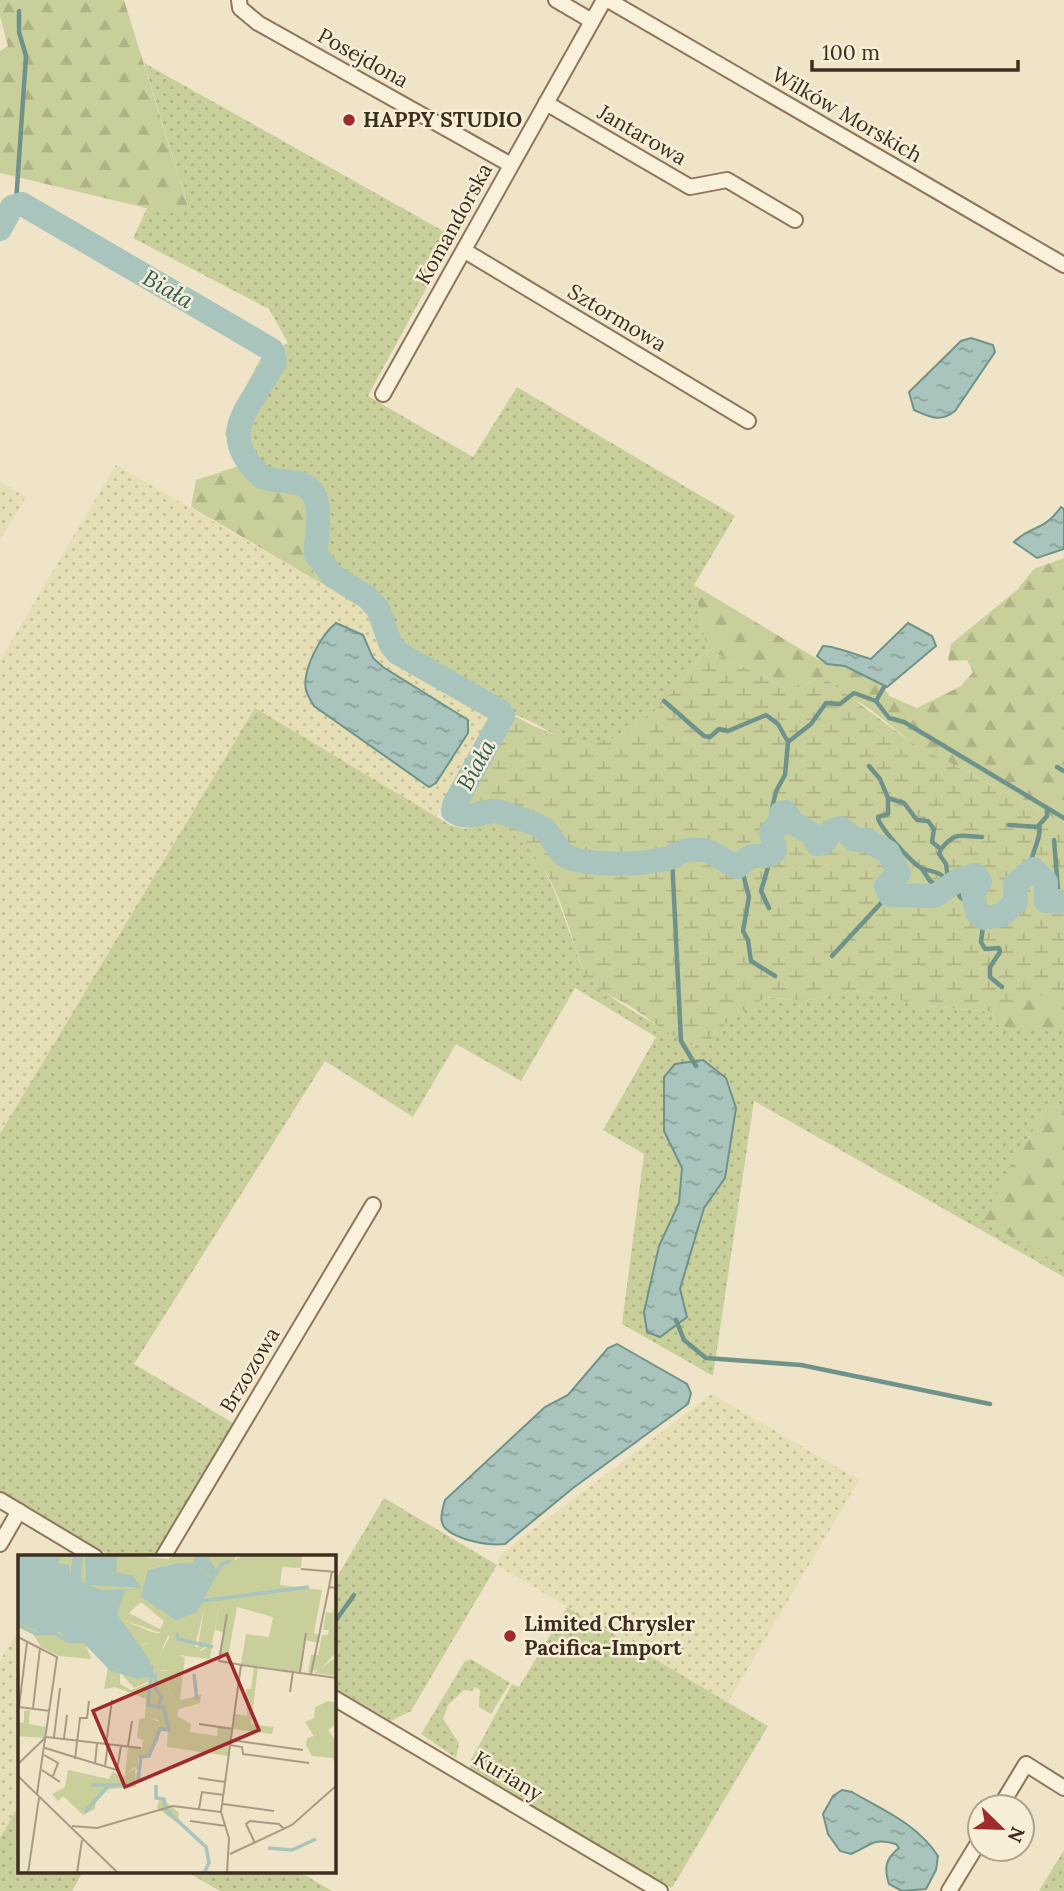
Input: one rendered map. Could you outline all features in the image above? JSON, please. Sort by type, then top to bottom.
[{"type":"street","name":"Posejdona","points":[[239,0],[240,8],[258,23],[510,165]]},
{"type":"street","points":[[556,0],[592,21]]},
{"type":"street","name":"Komandorska","points":[[383,394],[465,251],[510,165],[606,0]]},
{"type":"street","name":"Wilków Morskich","points":[[606,0],[1064,265]]},
{"type":"street","name":"Jantarowa","points":[[546,103],[690,187],[727,180],[794,220]]},
{"type":"street","name":"Sztormowa","points":[[465,251],[748,421]]},
{"type":"street","name":"Brzozowa","points":[[164,1555],[373,1205]]},
{"type":"street","points":[[0,1500],[92,1555]]},
{"type":"street","points":[[0,1544],[19,1511]]},
{"type":"street","name":"Kuriany","points":[[336,1699],[660,1891]]},
{"type":"street","points":[[1008,1793],[1026,1764],[1064,1788]]},
{"type":"street","points":[[949,1891],[966,1863]]},
{"type":"shaded area","points":[[116,465],[365,609],[389,655],[495,717],[436,817],[255,708],[0,1134],[0,660]]},
{"type":"shaded area","points":[[0,482],[26,497],[0,540]]},
{"type":"shaded area","points":[[712,1394],[859,1480],[728,1702],[497,1565],[501,1554]]},
{"type":"shaded area","points":[[18,1631],[18,1807],[0,1838],[0,1661]]},
{"type":"green space","points":[[0,0],[124,0],[189,210],[167,213],[0,173],[0,51],[8,46],[0,16]]},
{"type":"green space","points":[[144,63],[454,237],[368,396],[473,457],[517,387],[735,516],[694,585],[707,649],[664,702],[647,718],[610,740],[588,743],[565,739],[516,715],[495,717],[389,655],[365,609],[319,582],[305,554],[312,518],[260,486],[225,435],[229,418],[263,354],[288,343],[269,309],[133,238],[147,208],[167,213],[189,209]]},
{"type":"green space","points":[[242,465],[260,486],[301,491],[312,518],[305,554],[319,582],[191,507],[196,480]]},
{"type":"green space","points":[[1064,558],[1064,823],[912,743],[870,709],[818,678],[802,687],[784,687],[707,649],[694,585],[819,660],[845,666],[884,687],[889,696],[917,708],[961,686],[973,672],[967,660],[948,661],[951,644],[1017,590],[1034,569]]},
{"type":"green space","points":[[707,649],[784,687],[802,687],[818,678],[829,681],[912,743],[1064,823],[1064,993],[1046,994],[992,1012],[916,1005],[886,995],[852,991],[804,1001],[766,997],[748,1009],[735,1013],[713,1038],[694,1046],[670,1034],[595,985],[584,972],[559,900],[539,862],[525,845],[505,829],[480,814],[460,815],[453,811],[454,805],[503,716],[509,713],[545,731],[575,740],[601,741],[623,734],[643,721],[663,702]]},
{"type":"green space","points":[[255,708],[450,825],[465,829],[493,821],[511,832],[537,858],[546,873],[581,965],[593,982],[619,1002],[694,1046],[714,1034],[735,1013],[766,997],[804,1001],[852,991],[886,995],[916,1005],[992,1012],[995,1024],[1013,1030],[1064,1030],[1064,1109],[1048,1105],[983,1219],[1064,1267],[1064,1277],[754,1101],[713,1376],[622,1324],[644,1154],[603,1130],[656,1037],[575,988],[521,1081],[456,1044],[413,1117],[325,1061],[134,1364],[235,1424],[157,1555],[109,1555],[0,1491],[0,1134]]},
{"type":"green space","points":[[1064,909],[1064,1030],[1013,1030],[995,1024],[992,1012],[998,999]]},
{"type":"green space","points":[[1048,1105],[1064,1109],[1064,1267],[982,1219]]},
{"type":"green space","points":[[384,1498],[497,1565],[411,1711],[391,1721],[336,1689],[336,1579]]},
{"type":"green space","points":[[567,1607],[768,1726],[672,1888],[470,1769],[471,1760],[512,1684],[519,1687]]},
{"type":"green space","points":[[471,1659],[510,1683],[491,1714],[479,1707],[480,1690],[475,1687],[472,1691],[464,1690],[448,1705],[443,1719],[459,1743],[456,1758],[421,1734],[465,1661]]},
{"type":"green space","points":[[18,1807],[18,1874],[82,1874],[72,1891],[0,1891],[0,1838]]},
{"type":"green space","points":[[1064,1850],[1064,1891],[1039,1891]]},
{"type":"green space","points":[[190,1874],[303,1874],[332,1891],[220,1891]]},
{"type":"water","points":[[971,338],[993,345],[995,352],[955,411],[940,418],[914,410],[909,392],[961,341]]},
{"type":"water","points":[[1061,507],[1064,509],[1064,549],[1037,558],[1014,542],[1020,536],[1043,525]]},
{"type":"water","points":[[336,623],[363,635],[373,658],[383,667],[468,720],[468,733],[436,783],[429,787],[314,706],[306,690],[307,672],[319,644]]},
{"type":"water","points":[[908,623],[932,636],[936,646],[887,687],[845,666],[827,664],[817,656],[823,646],[827,646],[871,659]]},
{"type":"water","points":[[703,1060],[726,1078],[736,1108],[725,1178],[704,1208],[680,1289],[687,1317],[660,1337],[647,1332],[644,1312],[659,1246],[679,1203],[682,1168],[664,1131],[664,1077],[675,1064]]},
{"type":"water","points":[[617,1344],[687,1384],[691,1393],[688,1404],[573,1488],[505,1544],[473,1541],[457,1536],[445,1528],[441,1518],[445,1500],[545,1407],[568,1395],[608,1348]]},
{"type":"water","points":[[842,1790],[852,1792],[900,1819],[930,1845],[938,1856],[936,1870],[926,1889],[902,1891],[889,1884],[887,1864],[899,1848],[896,1844],[882,1841],[851,1854],[840,1851],[828,1834],[823,1814],[833,1796]]},
{"type":"waterway","points":[[16,203],[26,56],[19,32],[19,11]]},
{"type":"waterway","name":"Biała","points":[[0,229],[12,207],[22,204],[272,350],[275,361],[242,419],[240,446],[248,461],[262,477],[301,484],[315,496],[318,515],[316,554],[333,576],[367,597],[378,609],[391,645],[398,653],[500,711],[503,716],[453,811],[466,816],[497,811],[525,820],[544,829],[560,851],[573,859],[622,864],[670,858],[687,850],[703,850],[737,867],[751,856],[767,856],[775,851],[771,832],[780,823],[781,813],[786,812],[792,822],[812,834],[817,844],[824,843],[831,831],[841,828],[855,840],[867,840],[888,852],[899,873],[886,886],[890,895],[935,896],[958,880],[976,875],[980,882],[973,894],[977,912],[984,918],[1002,915],[1016,902],[1015,884],[1033,869],[1046,882],[1046,901],[1064,901]]},
{"type":"waterway","points":[[876,701],[884,687]]},
{"type":"waterway","points":[[780,815],[772,809],[776,791],[785,775],[788,742],[811,724],[826,703],[840,704],[854,693],[876,701],[889,718],[904,722],[1064,818]]},
{"type":"waterway","points":[[664,701],[704,736],[710,737],[719,729],[728,731],[766,715],[778,724],[788,742]]},
{"type":"waterway","points":[[869,766],[880,779],[888,798],[904,803],[917,820],[928,821],[934,829],[932,842],[941,849],[939,854],[946,864],[949,885],[955,887],[960,897],[977,908]]},
{"type":"waterway","points":[[1057,767],[1064,771]]},
{"type":"waterway","points":[[888,798],[888,814],[878,817],[883,827],[918,866],[940,874],[946,880]]},
{"type":"waterway","points":[[1034,870],[1032,859],[1039,837],[1039,825],[1047,816],[1047,808]]},
{"type":"waterway","points":[[1009,825],[1039,827]]},
{"type":"waterway","points":[[941,849],[955,837],[982,837]]},
{"type":"waterway","points":[[1054,840],[1059,902]]},
{"type":"waterway","points":[[767,856],[768,867],[761,891],[769,908]]},
{"type":"waterway","points":[[672,857],[681,1041],[696,1066]]},
{"type":"waterway","points":[[741,866],[749,897],[743,931],[748,940],[751,961],[775,976]]},
{"type":"waterway","points":[[922,869],[930,881],[943,889]]},
{"type":"waterway","points":[[832,956],[882,902],[892,902],[897,895]]},
{"type":"waterway","points":[[984,918],[981,942],[985,949],[999,948],[1000,952],[990,967],[990,977],[1002,987]]},
{"type":"waterway","points":[[676,1320],[684,1340],[706,1358],[801,1365],[990,1404]]},
{"type":"waterway","points":[[336,1620],[354,1595]]},
{"type":"place","name":"HAPPY STUDIO","points":[[349,120]]},
{"type":"place","name":"Limited Chrysler Pacifica-Import","points":[[510,1636]]}]
